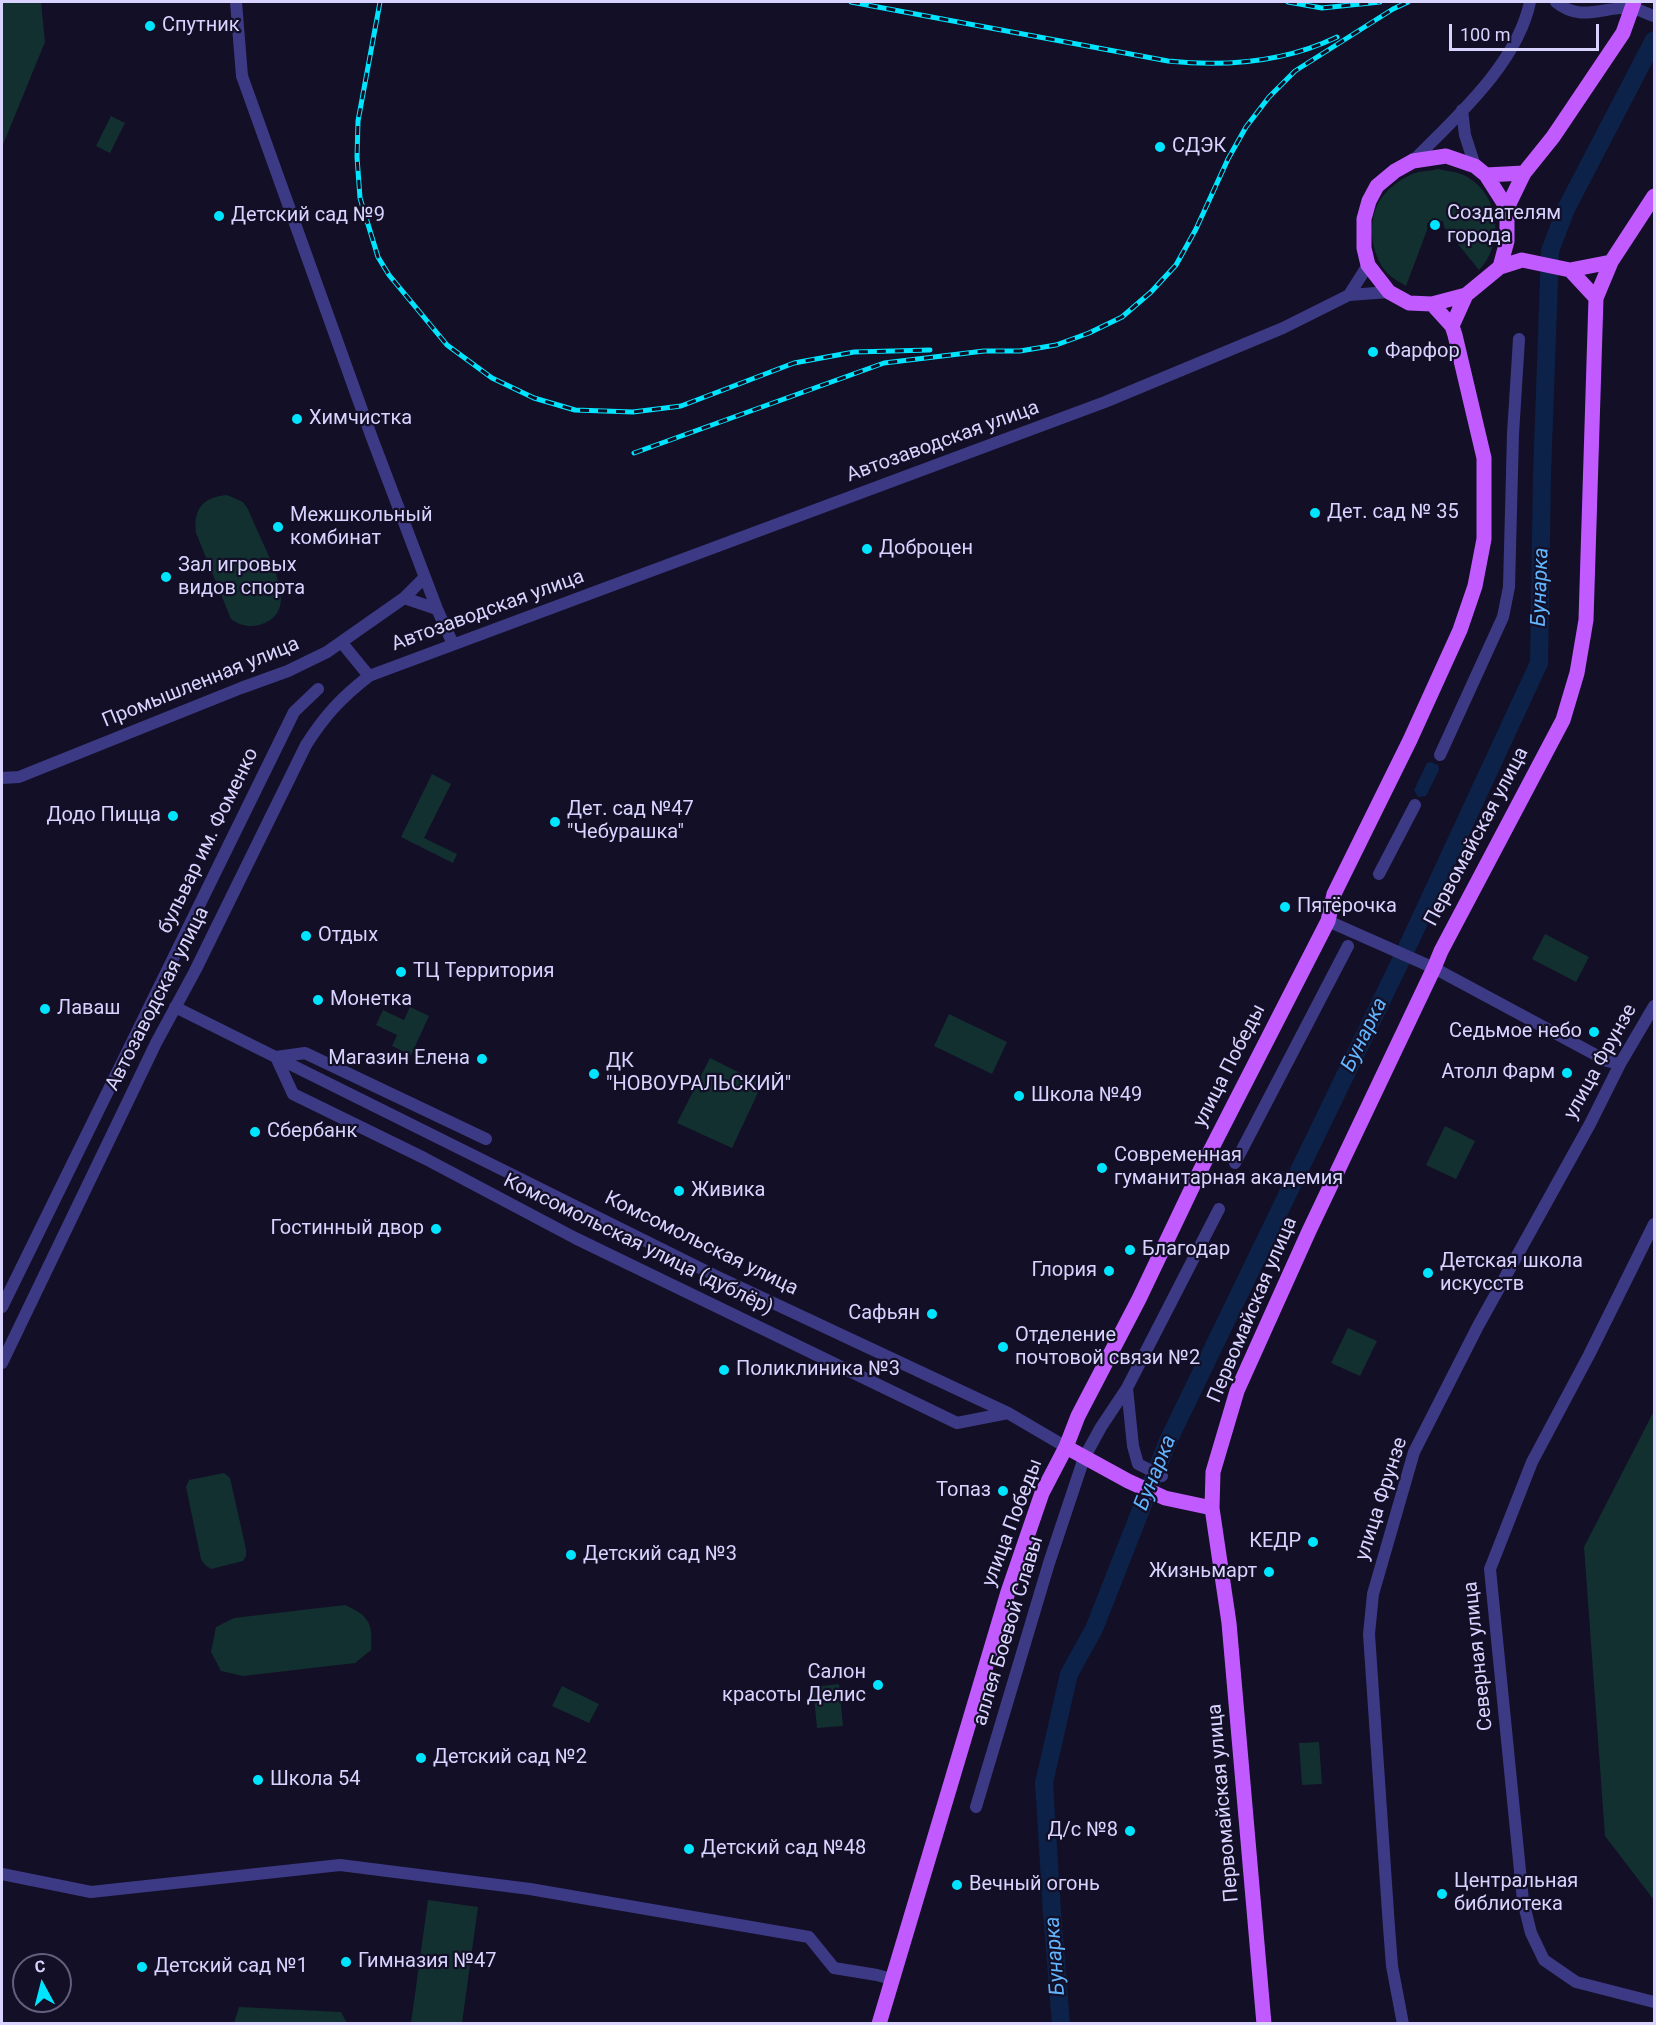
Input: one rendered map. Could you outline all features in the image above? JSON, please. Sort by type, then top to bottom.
[{"type":"main road","points":[[1500,267],[1507,241],[1507,208],[1524,173],[1553,136],[1623,33],[1633,5]]},
{"type":"main road","points":[[1524,173],[1481,171],[1446,156],[1413,161],[1395,171],[1377,186],[1369,201],[1364,219],[1364,248],[1368,265],[1389,292],[1409,303],[1432,304],[1466,295],[1500,267],[1530,262],[1567,269],[1611,262]]},
{"type":"main road","points":[[1481,171],[1507,208]]},
{"type":"main road","name":"Первомайская улица","points":[[1264,2024],[1229,1623],[1212,1508],[1213,1472],[1237,1391],[1309,1231],[1434,969],[1440,951],[1563,720],[1577,673],[1586,620],[1596,298],[1611,262],[1654,196]]},
{"type":"main road","points":[[1507,241],[1530,262]]},
{"type":"main road","points":[[1567,269],[1596,298]]},
{"type":"main road","points":[[1432,304],[1452,326],[1466,295]]},
{"type":"main road","name":"улица Победы","points":[[879,2024],[1008,1592],[1042,1493],[1200,1171],[1328,921],[1334,894],[1410,740],[1463,624],[1475,586],[1484,538],[1484,458],[1452,326]]},
{"type":"main road","name":"Комсомольская улица","points":[[1066,1447],[1082,1463],[1165,1498],[1212,1508]]},
{"type":"street","points":[[236,2],[242,76],[424,578],[453,644]]},
{"type":"street","points":[[1413,161],[1462,110],[1507,57],[1522,29],[1530,2]]},
{"type":"street","points":[[1556,2],[1564,8],[1586,14],[1633,5],[1654,16]]},
{"type":"street","points":[[1462,110],[1465,135],[1481,171]]},
{"type":"street","points":[[1348,296],[1368,265]]},
{"type":"street","points":[[1348,296],[1389,292]]},
{"type":"street","name":"Автозаводская улица","points":[[2,1363],[30,1302],[306,745],[321,720],[343,696],[369,676],[1105,402],[1283,328],[1348,296]]},
{"type":"street","points":[[1440,754],[1503,617],[1509,587],[1513,434],[1519,339]]},
{"type":"street","name":"Промышленная улица","points":[[2,778],[19,777],[288,671],[342,643],[404,598],[424,578]]},
{"type":"street","points":[[404,598],[437,609]]},
{"type":"street","points":[[342,643],[369,676]]},
{"type":"street","name":"бульвар им. Фоменко","points":[[2,1307],[294,712],[318,689]]},
{"type":"street","points":[[1379,874],[1415,805]]},
{"type":"street","points":[[1328,921],[1383,944],[1607,1061],[1620,1064]]},
{"type":"street","points":[[1234,1163],[1348,946]]},
{"type":"street","name":"улица Фрунзе","points":[[1403,2024],[1392,1966],[1389,1927],[1369,1634],[1372,1594],[1414,1452],[1478,1326],[1590,1124],[1620,1064],[1654,1006]]},
{"type":"street","name":"Комсомольская улица","points":[[175,1008],[722,1279],[1008,1413],[1066,1447]]},
{"type":"street","points":[[276,1058],[305,1053],[486,1139]]},
{"type":"street","name":"Комсомольская улица (дублёр)","points":[[276,1058],[293,1094],[424,1158],[575,1238],[957,1423],[1008,1413]]},
{"type":"street","name":"аллея Боевой Славы","points":[[976,1806],[1049,1563],[1082,1463],[1101,1427],[1127,1388],[1219,1209]]},
{"type":"street","name":"Северная улица","points":[[1654,1224],[1589,1355],[1532,1462],[1490,1569],[1523,1901],[1531,1933],[1544,1960],[1576,1982],[1654,2002]]},
{"type":"street","points":[[1127,1388],[1133,1446],[1138,1464],[1162,1476]]},
{"type":"street","points":[[2,1874],[91,1892],[340,1865],[530,1889],[809,1938],[834,1968],[891,1979]]},
{"type":"green space","points":[[2,2],[41,2],[45,42],[2,147]]},
{"type":"green space","points":[[111,116],[125,123],[110,153],[96,146]]},
{"type":"green space","points":[[1438,169],[1466,176],[1486,195],[1495,220],[1493,247],[1479,270],[1444,227],[1443,221],[1427,223],[1427,230],[1406,286],[1387,273],[1377,257],[1372,239],[1375,210],[1385,193],[1400,181],[1415,173]]},
{"type":"green space","points":[[227,495],[243,502],[248,509],[271,561],[281,592],[278,611],[272,619],[254,626],[246,626],[231,619],[196,533],[196,517],[201,506],[212,498]]},
{"type":"green space","points":[[432,774],[451,784],[424,838],[457,854],[453,863],[401,837]]},
{"type":"green space","points":[[1545,934],[1589,957],[1576,982],[1532,959]]},
{"type":"green space","points":[[410,1007],[429,1016],[411,1055],[392,1046],[397,1035],[376,1025],[383,1010],[404,1020]]},
{"type":"green space","points":[[949,1014],[1007,1042],[992,1074],[934,1046]]},
{"type":"green space","points":[[710,1058],[762,1084],[732,1148],[677,1123]]},
{"type":"green space","points":[[1445,1126],[1475,1141],[1456,1179],[1426,1165]]},
{"type":"green space","points":[[1348,1328],[1377,1341],[1360,1376],[1331,1363]]},
{"type":"green space","points":[[1654,1411],[1654,1900],[1605,1836],[1584,1547]]},
{"type":"green space","points":[[224,1473],[230,1478],[246,1556],[243,1561],[211,1569],[201,1559],[186,1487],[189,1480]]},
{"type":"green space","points":[[345,1605],[365,1617],[370,1627],[371,1650],[355,1663],[243,1676],[221,1671],[211,1652],[216,1627],[234,1618]]},
{"type":"green space","points":[[839,1684],[843,1726],[817,1728],[813,1687]]},
{"type":"green space","points":[[562,1686],[599,1704],[589,1723],[552,1706]]},
{"type":"green space","points":[[1319,1742],[1322,1784],[1302,1785],[1299,1743]]},
{"type":"green space","points":[[428,1900],[478,1907],[462,2023],[411,2023]]},
{"type":"green space","points":[[239,2007],[341,2012],[347,2023],[234,2023]]},
{"type":"water","points":[[1427,763],[1438,765],[1439,770],[1426,796],[1418,797],[1414,790]]},
{"type":"waterway","name":"Бунарка","points":[[1061,2024],[1044,1783],[1069,1674],[1094,1629],[1168,1441],[1404,954],[1539,663],[1542,475],[1550,251],[1566,209],[1654,40]]},
{"type":"railway","points":[[380,2],[358,121],[357,157],[360,198],[378,257],[389,275],[447,345],[492,378],[534,398],[575,410],[633,412],[681,406],[794,363],[854,352],[930,350]]},
{"type":"railway","points":[[851,2],[1189,63],[1254,61],[1297,52],[1337,37]]},
{"type":"railway","points":[[1288,2],[1322,8],[1380,2]]},
{"type":"railway","points":[[634,453],[884,363],[984,351],[1020,351],[1056,345],[1089,333],[1122,317],[1151,292],[1176,265],[1196,229],[1228,159],[1246,127],[1269,97],[1295,71],[1393,9],[1408,2]]},
{"type":"place","name":"Спутник","points":[[150,26]]},
{"type":"place","name":"СДЭК","points":[[1160,147]]},
{"type":"place","name":"Детский сад №9","points":[[219,216]]},
{"type":"place","name":"Создателям города","points":[[1435,225]]},
{"type":"place","name":"Фарфор","points":[[1373,352]]},
{"type":"place","name":"Химчистка","points":[[297,419]]},
{"type":"place","name":"Дет. сад № 35","points":[[1315,513]]},
{"type":"place","name":"Межшкольный комбинат","points":[[278,527]]},
{"type":"place","name":"Доброцен","points":[[867,549]]},
{"type":"place","name":"Зал игровых видов спорта","points":[[166,577]]},
{"type":"place","name":"Додо Пицца","points":[[173,816]]},
{"type":"place","name":"Дет. сад №47 \"Чебурашка\"","points":[[555,822]]},
{"type":"place","name":"Пятёрочка","points":[[1285,907]]},
{"type":"place","name":"Отдых","points":[[306,936]]},
{"type":"place","name":"ТЦ Территория","points":[[401,972]]},
{"type":"place","name":"Монетка","points":[[318,1000]]},
{"type":"place","name":"Лаваш","points":[[45,1009]]},
{"type":"place","name":"Седьмое небо","points":[[1594,1032]]},
{"type":"place","name":"Магазин Елена","points":[[482,1059]]},
{"type":"place","name":"Атолл Фарм","points":[[1567,1073]]},
{"type":"place","name":"ДК \"НОВОУРАЛЬСКИЙ\"","points":[[594,1074]]},
{"type":"place","name":"Школа №49","points":[[1019,1096]]},
{"type":"place","name":"Сбербанк","points":[[255,1132]]},
{"type":"place","name":"Современная гуманитарная академия","points":[[1102,1168]]},
{"type":"place","name":"Живика","points":[[679,1191]]},
{"type":"place","name":"Гостинный двор","points":[[436,1229]]},
{"type":"place","name":"Благодар","points":[[1130,1250]]},
{"type":"place","name":"Глория","points":[[1109,1271]]},
{"type":"place","name":"Детская школа искусств","points":[[1428,1273]]},
{"type":"place","name":"Сафьян","points":[[932,1314]]},
{"type":"place","name":"Отделение почтовой связи №2","points":[[1003,1347]]},
{"type":"place","name":"Поликлиника №3","points":[[724,1370]]},
{"type":"place","name":"Топаз","points":[[1003,1491]]},
{"type":"place","name":"КЕДР","points":[[1313,1542]]},
{"type":"place","name":"Детский сад №3","points":[[571,1555]]},
{"type":"place","name":"Жизньмарт","points":[[1269,1572]]},
{"type":"place","name":"Салон красоты Делис","points":[[878,1685]]},
{"type":"place","name":"Детский сад №2","points":[[421,1758]]},
{"type":"place","name":"Школа 54","points":[[258,1780]]},
{"type":"place","name":"Д/с №8","points":[[1130,1831]]},
{"type":"place","name":"Детский сад №48","points":[[689,1849]]},
{"type":"place","name":"Вечный огонь","points":[[957,1885]]},
{"type":"place","name":"Центральная библиотека","points":[[1442,1894]]},
{"type":"place","name":"Гимназия №47","points":[[346,1962]]},
{"type":"place","name":"Детский сад №1","points":[[142,1967]]}]
